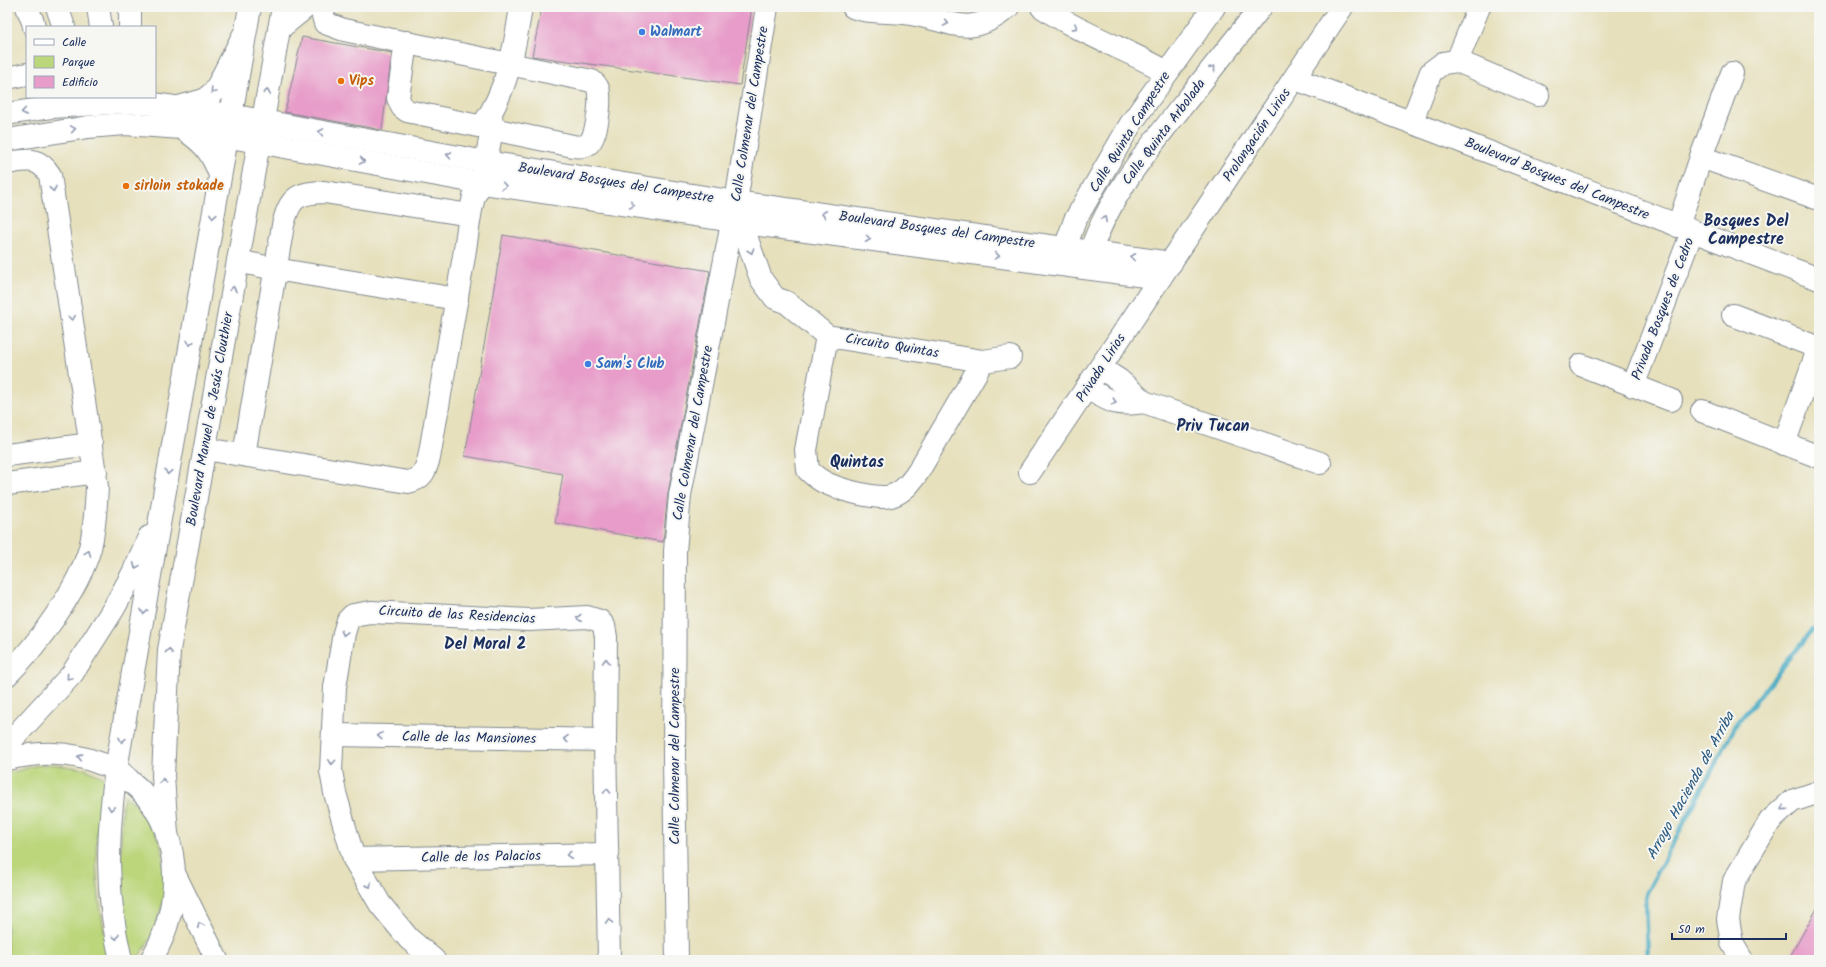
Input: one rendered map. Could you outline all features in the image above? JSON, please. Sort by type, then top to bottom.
[{"type":"street","points":[[27,7],[34,26]]},
{"type":"street","points":[[57,7],[64,26]]},
{"type":"street","points":[[98,7],[101,26]]},
{"type":"street","points":[[130,7],[130,26]]},
{"type":"street","points":[[121,960],[113,921],[108,861],[109,820],[116,769],[228,125],[250,7]]},
{"type":"street","name":"Boulevard Manuel de Jesús Clouthier","points":[[167,834],[163,776],[168,650],[283,7]]},
{"type":"street","points":[[279,29],[306,7]]},
{"type":"street","points":[[324,7],[323,20],[329,25],[406,42],[510,65],[592,81],[597,85],[600,93],[596,132],[588,144],[582,147],[488,123],[414,112],[402,107],[398,98],[406,42]]},
{"type":"street","points":[[205,449],[408,482],[416,481],[422,477],[429,458],[476,183],[488,123],[510,65],[521,7]]},
{"type":"street","name":"Calle Colmenar del Campestre","points":[[677,960],[674,759],[674,551],[680,495],[742,217],[767,7]]},
{"type":"street","points":[[853,7],[907,13],[967,27],[994,18],[1008,7]]},
{"type":"street","points":[[1042,7],[1058,18],[1091,35],[1139,56],[1168,72]]},
{"type":"street","name":"Calle Quinta Campestre","points":[[1062,256],[1076,220],[1095,184],[1130,125],[1214,7]]},
{"type":"street","name":"Calle Quinta Arbolada","points":[[1088,260],[1098,230],[1110,208],[1134,171],[1169,122],[1260,7]]},
{"type":"street","name":"Prolongación Lirios","points":[[1166,270],[1342,7]]},
{"type":"street","points":[[1457,61],[1479,7]]},
{"type":"street","points":[[177,107],[199,102],[215,91],[245,33]]},
{"type":"street","points":[[1412,121],[1431,72],[1443,63],[1457,61],[1538,95]]},
{"type":"street","name":"Privada Bosques de Cedro","points":[[1633,386],[1685,229],[1701,157],[1732,73]]},
{"type":"street","name":"Boulevard Bosques del Campestre","points":[[1295,79],[1412,121],[1685,229],[1819,279]]},
{"type":"street","points":[[7,114],[52,107],[125,100],[177,107],[228,125]]},
{"type":"street","points":[[125,100],[125,124]]},
{"type":"street","name":"Boulevard Bosques del Campestre","points":[[228,125],[262,121],[476,183]]},
{"type":"street","points":[[7,140],[88,127],[125,124],[182,128],[228,125]]},
{"type":"street","name":"Boulevard Bosques del Campestre","points":[[228,125],[258,142],[476,183],[1166,270]]},
{"type":"street","points":[[182,128],[203,142],[220,175]]},
{"type":"street","points":[[1701,157],[1816,198]]},
{"type":"street","points":[[7,163],[32,160],[39,162],[45,167],[50,175],[96,472],[96,515],[90,548],[58,612],[20,662],[7,675]]},
{"type":"street","points":[[244,455],[275,269],[287,209],[293,199],[306,192],[476,183]]},
{"type":"street","name":"Boulevard Bosques del Campestre","points":[[742,217],[1062,256]]},
{"type":"street","name":"Circuito Quintas","points":[[742,217],[761,279],[775,298],[786,302],[828,336],[983,361],[1010,357]]},
{"type":"street","points":[[238,261],[275,269],[457,299]]},
{"type":"street","name":"Privada Lirios","points":[[1030,472],[1166,270]]},
{"type":"street","points":[[1733,315],[1819,347],[1784,444]]},
{"type":"street","points":[[828,336],[806,450],[808,470],[816,478],[829,484],[875,496],[892,495],[901,491],[911,482],[983,361]]},
{"type":"street","points":[[1581,365],[1671,400]]},
{"type":"street","points":[[1100,368],[1125,384],[1144,402],[1320,463]]},
{"type":"street","points":[[1087,388],[1110,401],[1123,404],[1144,402]]},
{"type":"street","points":[[1702,411],[1819,457]]},
{"type":"street","points":[[7,455],[91,444]]},
{"type":"street","points":[[7,484],[96,472]]},
{"type":"street","points":[[7,745],[72,674],[98,634],[133,573],[163,505]]},
{"type":"street","name":"Circuito de las Residencias","points":[[434,960],[409,939],[380,904],[354,859],[342,820],[332,778],[331,771],[334,735],[335,687],[344,632],[348,620],[353,615],[371,612],[529,620],[587,617],[600,622],[604,626],[606,637],[605,740],[609,960]]},
{"type":"street","name":"Calle de las Mansiones","points":[[334,735],[605,740]]},
{"type":"street","points":[[7,759],[30,754],[58,753],[85,758],[116,769],[140,789],[152,802],[167,834],[174,872],[174,893],[171,913],[164,933],[151,960]]},
{"type":"street","points":[[1742,960],[1732,943],[1728,919],[1734,881],[1770,821],[1792,801],[1819,792]]},
{"type":"street","name":"Calle de los Palacios","points":[[354,859],[608,854]]},
{"type":"street","points":[[174,872],[217,960]]},
{"type":"green space","points":[[52,764],[85,769],[105,778],[98,826],[96,865],[101,913],[110,960],[7,960],[7,774],[34,766]]},
{"type":"green space","points":[[125,795],[147,816],[161,845],[167,891],[151,938],[139,956],[133,958],[130,954],[120,872],[122,806]]},
{"type":"building","name":"Walmart","points":[[542,7],[752,7],[740,85],[532,56]]},
{"type":"building","name":"Vips","points":[[302,37],[392,53],[382,130],[285,112]]},
{"type":"building","name":"Sam's Club","points":[[503,235],[710,271],[668,493],[663,542],[555,523],[563,474],[465,456]]},
{"type":"building","points":[[1819,905],[1819,960],[1788,960]]},
{"type":"waterway","name":"Arroyo Hacienda de Arriba","points":[[1648,960],[1646,894],[1736,725],[1819,622]]},
{"type":"place","name":"Walmart","points":[[642,32]]},
{"type":"place","name":"Vips","points":[[341,81]]},
{"type":"place","name":"sirloin stokade","points":[[126,186]]},
{"type":"place","name":"Sam's Club","points":[[588,364]]},
{"type":"district","name":"Bosques Del Campestre","points":[[1746,230]]},
{"type":"district","name":"Priv Tucan","points":[[1213,426]]},
{"type":"district","name":"Quintas","points":[[857,462]]},
{"type":"district","name":"Del Moral 2","points":[[485,644]]}]
